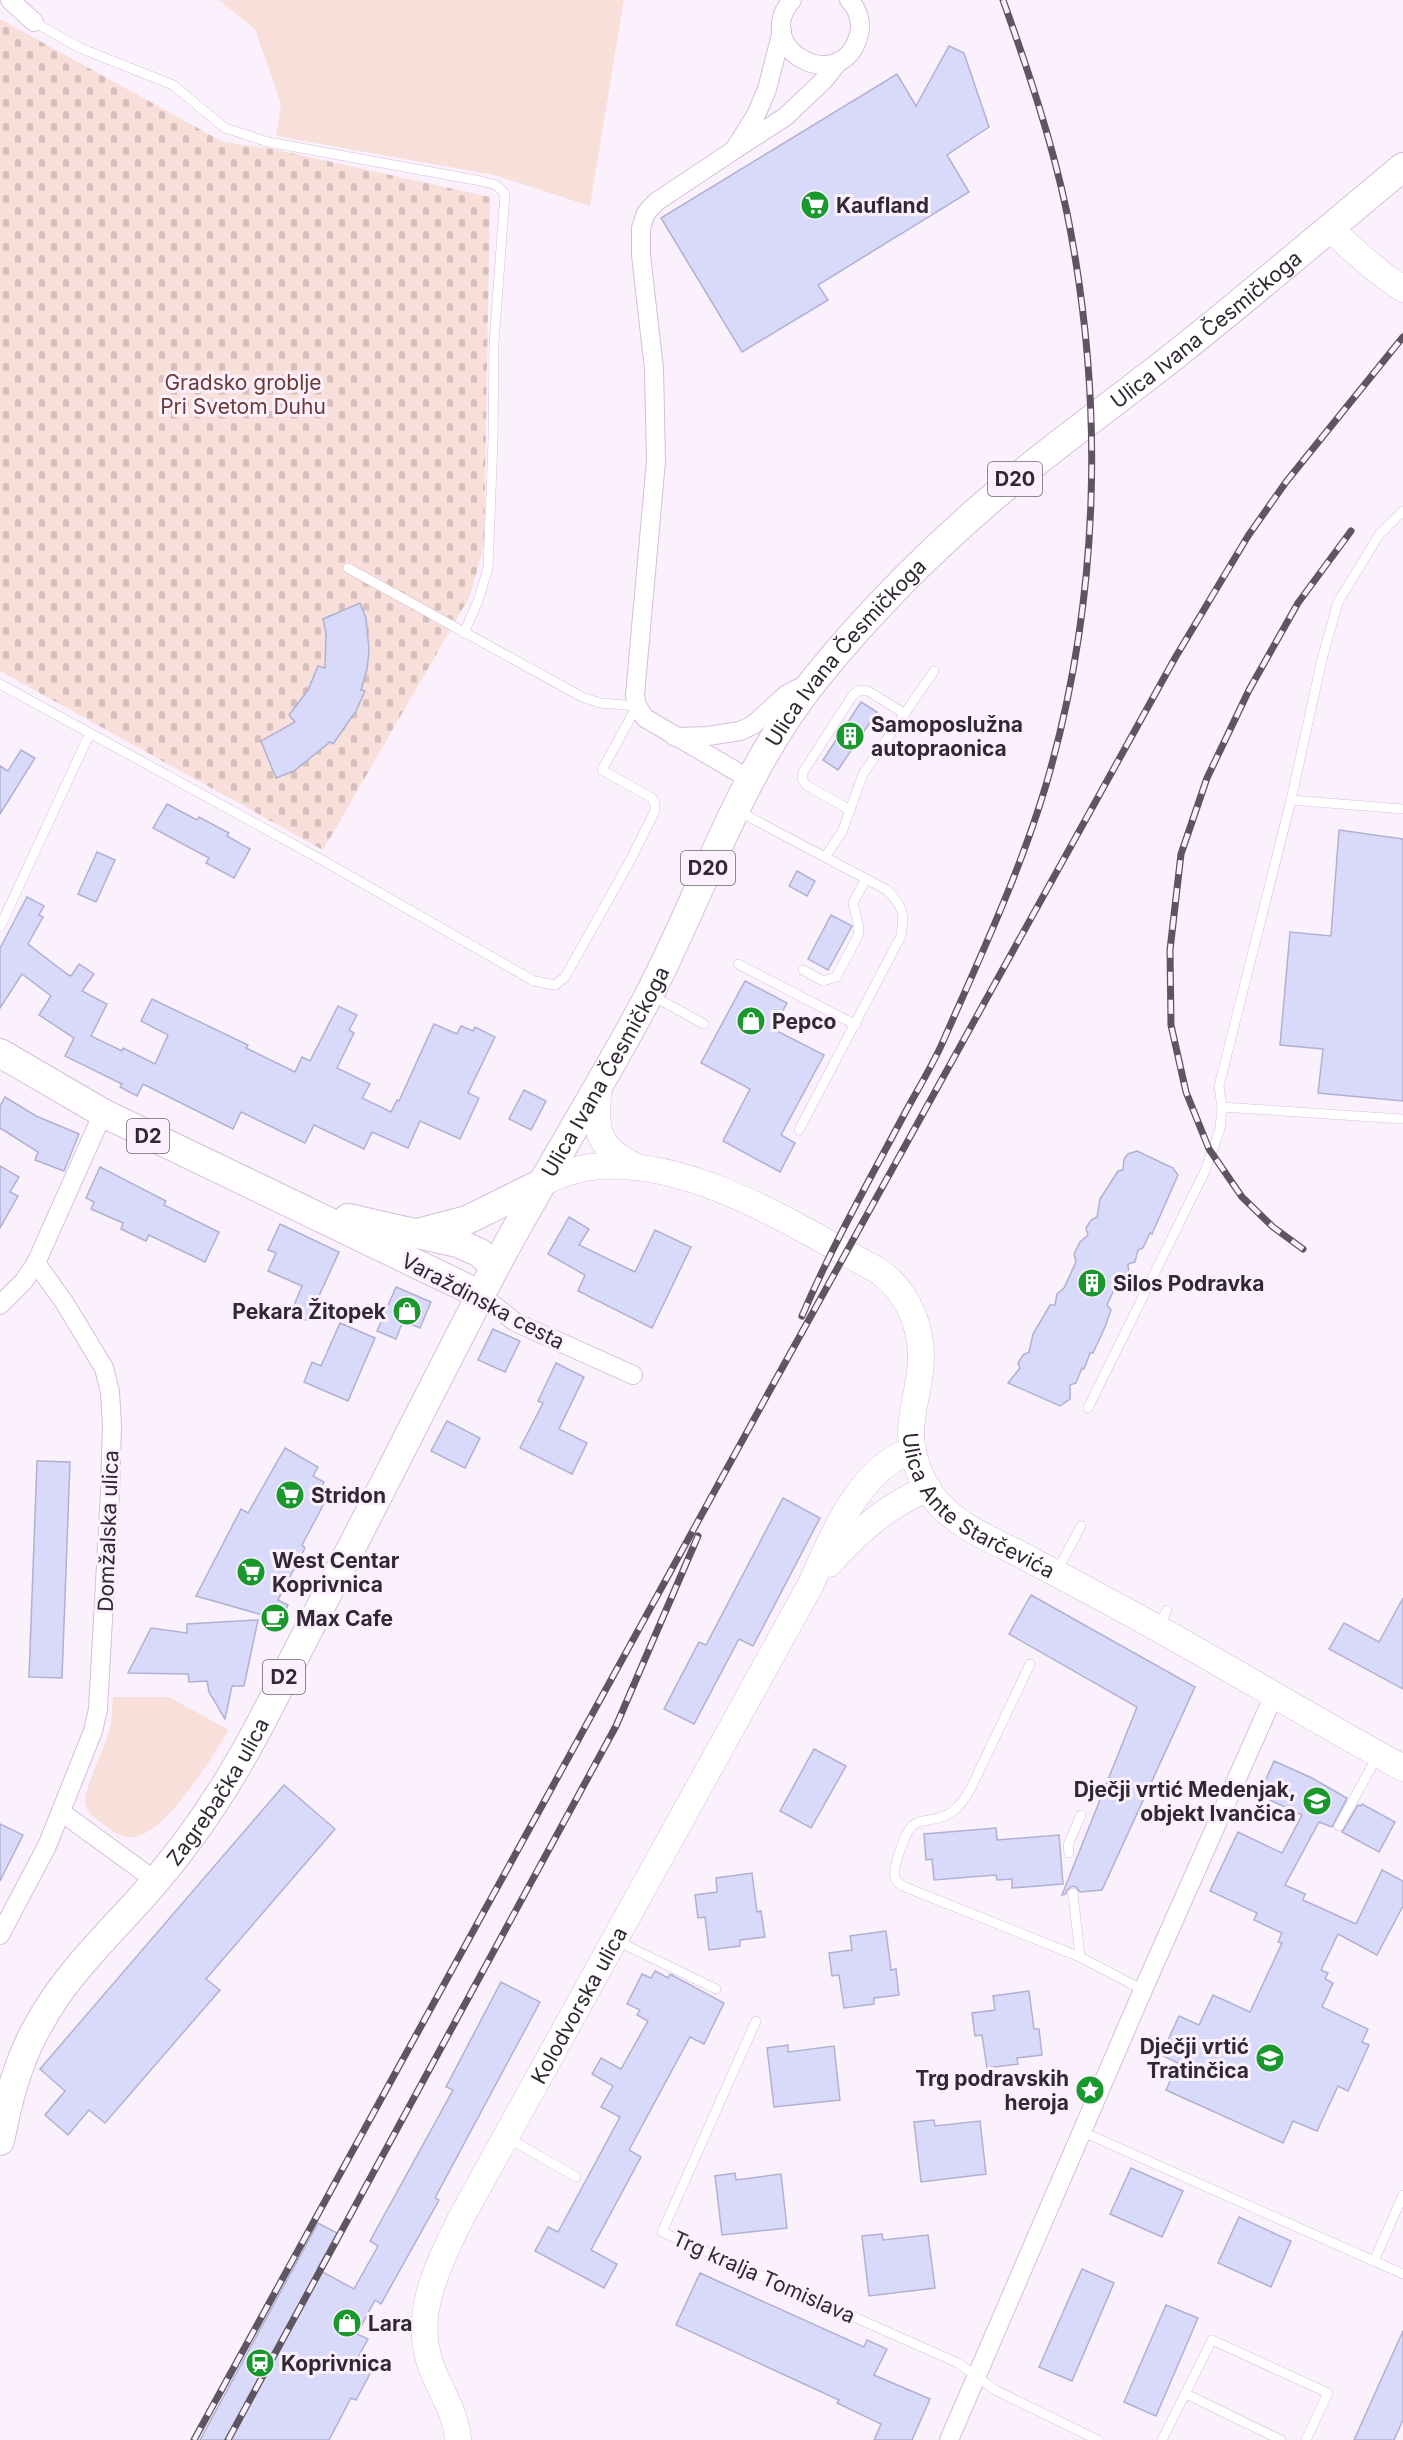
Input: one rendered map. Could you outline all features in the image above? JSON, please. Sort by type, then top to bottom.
[{"type":"main road","name":"Ulica Ivana Česmičkoga","points":[[481,1295],[649,994],[770,743],[814,680],[877,608],[939,546],[1000,491],[1180,352],[1403,167]]},
{"type":"main road","points":[[1330,228],[1362,259],[1403,289]]},
{"type":"main road","name":"Varaždinska cesta","points":[[0,1053],[103,1113],[481,1295]]},
{"type":"main road","name":"Ulica Ante Starčevića","points":[[599,1085],[596,1119],[601,1138],[613,1154],[640,1168]]},
{"type":"main road","name":"Ulica Ante Starčevića","points":[[544,1182],[561,1174],[591,1167],[640,1168],[681,1177],[741,1199],[879,1271],[902,1293],[910,1309],[919,1338],[920,1369],[912,1419],[913,1450],[928,1488],[948,1512],[968,1527],[1056,1573],[1162,1619],[1274,1695],[1403,1768]]},
{"type":"main road","points":[[415,1233],[475,1217],[544,1182]]},
{"type":"main road","name":"Varaždinska cesta","points":[[302,1208],[471,1248],[488,1259],[495,1268]]},
{"type":"main road","name":"Zagrebačka ulica","points":[[0,2140],[8,2098],[24,2053],[38,2026],[57,1994],[96,1945],[156,1881],[195,1831],[242,1758],[481,1295]]},
{"type":"main road","name":"Kolodvorska ulica","points":[[458,2440],[452,2407],[430,2363],[424,2332],[425,2309],[438,2267],[461,2218],[811,1584],[843,1520],[868,1481],[891,1459],[913,1450]]},
{"type":"main road","name":"Kolodvorska ulica","points":[[811,1584],[848,1543],[883,1512],[899,1501],[928,1488]]},
{"type":"street","points":[[10,0],[34,22]]},
{"type":"street","points":[[792,0],[782,18],[785,43],[792,53],[802,61],[814,65],[827,65],[839,61]]},
{"type":"street","points":[[751,780],[674,737],[645,718],[637,706],[636,681],[656,451],[654,369],[641,255],[641,228],[646,213],[656,202],[785,117],[824,80],[839,61],[850,53],[857,42],[860,30],[859,16],[849,0]]},
{"type":"street","points":[[735,150],[756,115],[767,88],[782,31]]},
{"type":"street","points":[[674,737],[708,736],[740,731],[753,724],[787,694],[814,680]]},
{"type":"street","points":[[0,1305],[24,1281],[36,1263],[103,1113]]},
{"type":"street","name":"Domžalska ulica","points":[[0,1935],[34,1873],[61,1812],[93,1731],[100,1692],[112,1425],[110,1392],[104,1368],[64,1302],[36,1263]]},
{"type":"street","name":"Varaždinska cesta","points":[[481,1295],[515,1322],[633,1375]]},
{"type":"street","points":[[949,2440],[1143,1990],[1274,1695]]},
{"type":"street","points":[[61,1812],[156,1881]]},
{"type":"lane","points":[[34,22],[80,48],[173,86],[225,128],[278,144],[481,181],[496,185],[505,194],[494,343],[488,568],[478,601],[464,633]]},
{"type":"lane","points":[[1088,1408],[1205,1171],[1220,1129],[1222,1107],[1219,1086],[1291,800],[1322,659],[1338,602],[1379,535],[1403,512]]},
{"type":"lane","points":[[0,684],[322,860],[534,981],[555,985],[565,977],[655,812],[652,798],[602,770],[637,706],[600,703],[582,697],[348,568]]},
{"type":"lane","points":[[825,857],[842,832],[863,774],[934,671]]},
{"type":"lane","points":[[850,810],[806,784],[802,779],[803,772],[853,695],[860,690],[868,692],[905,714]]},
{"type":"lane","points":[[0,927],[90,733]]},
{"type":"lane","points":[[1291,800],[1403,809]]},
{"type":"lane","points":[[736,810],[887,890],[898,901],[904,917],[902,936],[799,1130]]},
{"type":"lane","points":[[803,970],[823,981],[836,977],[858,936],[859,927],[853,903],[866,879]]},
{"type":"lane","points":[[738,964],[856,1025]]},
{"type":"lane","points":[[649,994],[704,1024]]},
{"type":"lane","points":[[1222,1107],[1403,1119]]},
{"type":"lane","points":[[1056,1573],[1081,1526]]},
{"type":"lane","points":[[1030,1664],[960,1807],[948,1816],[918,1822],[910,1827],[894,1867],[894,1876],[905,1887],[1080,1957],[1143,1990]]},
{"type":"lane","points":[[1339,1827],[1378,1754]]},
{"type":"lane","points":[[1069,1853],[1068,1845],[1081,1815]]},
{"type":"lane","points":[[1073,1893],[1080,1957]]},
{"type":"lane","points":[[615,1940],[717,1989]]},
{"type":"lane","name":"Trg kralja Tomislava","points":[[756,2021],[662,2232],[958,2363],[976,2377]]},
{"type":"lane","points":[[1083,2132],[1403,2274]]},
{"type":"lane","points":[[506,2137],[576,2176]]},
{"type":"lane","points":[[1374,2261],[1403,2195]]},
{"type":"lane","points":[[1162,2440],[1212,2340],[1328,2393],[1306,2440]]},
{"type":"lane","points":[[976,2377],[995,2390],[1098,2440]]},
{"type":"lane","points":[[1186,2394],[1281,2440]]},
{"type":"green space","points":[[219,0],[624,0],[590,206],[494,175],[276,136],[281,104],[255,29]]},
{"type":"green space","name":"Gradsko groblje Pri Svetom Duhu","points":[[0,19],[223,142],[273,149],[490,197],[484,545],[470,596],[323,850],[0,671]]},
{"type":"green space","points":[[113,1697],[169,1697],[229,1730],[200,1775],[173,1809],[146,1833],[133,1837],[120,1835],[98,1820],[88,1811],[85,1802],[110,1729]]},
{"type":"building","name":"Kaufland","points":[[949,46],[964,53],[989,127],[947,155],[969,192],[818,285],[828,300],[742,352],[661,218],[897,74],[916,106]]},
{"type":"building","points":[[360,603],[366,618],[369,650],[361,690],[365,691],[356,711],[333,744],[330,742],[294,771],[276,778],[261,741],[295,722],[289,715],[308,690],[318,666],[325,668],[326,633],[323,619]]},
{"type":"building","name":"Samoposlužna autopraonica","points":[[861,702],[877,712],[838,770],[823,760]]},
{"type":"building","points":[[21,750],[35,758],[0,814],[0,766],[8,771]]},
{"type":"building","points":[[167,804],[229,833],[227,836],[250,849],[234,878],[206,863],[209,858],[153,828]]},
{"type":"building","points":[[1339,830],[1403,839],[1403,1101],[1318,1093],[1323,1049],[1280,1045],[1290,932],[1331,936]]},
{"type":"building","points":[[97,852],[115,860],[96,902],[78,894]]},
{"type":"building","points":[[797,871],[815,881],[807,896],[789,886]]},
{"type":"building","points":[[27,897],[44,906],[39,915],[43,917],[28,944],[71,976],[79,964],[94,974],[82,991],[107,1004],[91,1036],[122,1051],[123,1048],[155,1064],[168,1035],[141,1021],[152,999],[248,1045],[246,1048],[295,1072],[302,1057],[310,1061],[338,1006],[357,1015],[349,1030],[354,1033],[337,1068],[370,1084],[362,1098],[391,1112],[397,1100],[399,1101],[434,1024],[457,1034],[461,1026],[473,1031],[475,1027],[495,1037],[468,1093],[479,1098],[460,1139],[420,1121],[408,1148],[372,1132],[364,1149],[314,1125],[305,1143],[241,1112],[233,1129],[143,1084],[137,1096],[120,1087],[122,1084],[65,1056],[74,1038],[39,1015],[51,996],[22,974],[0,1008],[0,948]]},
{"type":"building","points":[[831,915],[852,926],[828,970],[808,959]]},
{"type":"building","points":[[745,981],[787,1003],[773,1029],[824,1055],[781,1135],[795,1143],[780,1172],[723,1141],[750,1089],[701,1063]]},
{"type":"building","points":[[524,1090],[546,1101],[531,1130],[509,1119]]},
{"type":"building","points":[[5,1097],[36,1116],[79,1134],[64,1171],[35,1160],[38,1152],[0,1128],[0,1106]]},
{"type":"building","points":[[1137,1151],[1173,1168],[1178,1175],[1152,1234],[1150,1233],[1143,1248],[1138,1250],[1135,1262],[1128,1264],[1129,1275],[1118,1281],[1107,1305],[1111,1310],[1105,1327],[1076,1383],[1070,1385],[1070,1399],[1060,1406],[1008,1383],[1020,1368],[1018,1363],[1023,1355],[1029,1352],[1033,1334],[1050,1305],[1055,1305],[1057,1294],[1064,1288],[1076,1262],[1074,1254],[1080,1242],[1088,1235],[1086,1228],[1091,1220],[1097,1217],[1100,1199],[1118,1171],[1123,1170],[1124,1159],[1128,1154]]},
{"type":"building","points":[[0,1166],[19,1177],[10,1192],[18,1196],[0,1228]]},
{"type":"building","points":[[100,1167],[166,1201],[164,1205],[219,1232],[205,1262],[149,1235],[146,1241],[121,1229],[123,1223],[91,1209],[94,1202],[86,1198]]},
{"type":"building","points":[[569,1217],[589,1229],[579,1245],[635,1272],[655,1230],[691,1247],[652,1328],[578,1291],[585,1275],[548,1254]]},
{"type":"building","points":[[280,1224],[339,1252],[308,1320],[290,1315],[302,1286],[268,1271],[276,1253],[268,1250]]},
{"type":"building","name":"Pekara Žitopek","points":[[396,1287],[431,1302],[420,1328],[403,1321],[396,1339],[377,1331]]},
{"type":"building","points":[[340,1323],[375,1338],[348,1401],[304,1382],[312,1362],[321,1366]]},
{"type":"building","points":[[493,1329],[520,1341],[505,1372],[478,1360]]},
{"type":"building","points":[[556,1363],[584,1377],[559,1429],[587,1443],[572,1474],[520,1448],[543,1403],[538,1401]]},
{"type":"building","points":[[447,1421],[480,1438],[465,1468],[431,1451]]},
{"type":"building","points":[[285,1448],[318,1467],[313,1476],[324,1482],[320,1490],[328,1496],[302,1545],[305,1548],[278,1600],[288,1605],[280,1620],[196,1596],[241,1509],[248,1513]]},
{"type":"building","points":[[37,1461],[70,1462],[62,1678],[29,1677]]},
{"type":"building","points":[[783,1498],[820,1518],[753,1646],[739,1639],[694,1724],[664,1709],[699,1642],[706,1645]]},
{"type":"building","points":[[1031,1595],[1195,1687],[1102,1890],[1080,1892],[1072,1886],[1066,1894],[1062,1895],[1137,1707],[1009,1634]]},
{"type":"building","points":[[1403,1598],[1403,1689],[1329,1649],[1344,1623],[1379,1642]]},
{"type":"building","points":[[258,1620],[244,1686],[232,1686],[225,1719],[209,1692],[207,1681],[189,1682],[188,1674],[128,1673],[151,1628],[187,1633],[187,1624]]},
{"type":"building","points":[[814,1749],[846,1766],[811,1828],[780,1811]]},
{"type":"building","points":[[1274,1761],[1312,1778],[1347,1798],[1332,1827],[1319,1822],[1285,1885],[1305,1894],[1303,1900],[1356,1924],[1382,1870],[1403,1881],[1403,1906],[1377,1955],[1338,1934],[1321,1970],[1328,1973],[1325,1979],[1333,1983],[1322,2007],[1368,2029],[1362,2042],[1369,2045],[1348,2091],[1338,2086],[1317,2131],[1293,2121],[1283,2143],[1166,2090],[1178,2063],[1161,2055],[1179,2016],[1199,2025],[1213,1995],[1250,2012],[1282,1943],[1278,1942],[1282,1933],[1254,1920],[1257,1913],[1210,1891],[1238,1832],[1282,1853],[1302,1815],[1259,1795]]},
{"type":"building","points":[[284,1785],[335,1829],[206,1979],[220,1990],[105,2123],[89,2110],[68,2135],[45,2115],[65,2091],[40,2069]]},
{"type":"building","points":[[1362,1804],[1395,1822],[1379,1852],[1342,1832],[1358,1805]]},
{"type":"building","points":[[0,1824],[23,1835],[0,1881]]},
{"type":"building","points":[[996,1828],[997,1840],[1059,1835],[1063,1884],[1012,1888],[1012,1879],[997,1880],[996,1875],[934,1880],[932,1859],[926,1860],[924,1834]]},
{"type":"building","points":[[752,1873],[757,1912],[761,1911],[765,1937],[740,1940],[740,1946],[709,1950],[705,1917],[698,1918],[695,1895],[717,1892],[716,1878]]},
{"type":"building","points":[[886,1931],[891,1970],[896,1969],[899,1995],[874,1998],[874,2004],[844,2008],[839,1975],[832,1976],[829,1953],[852,1950],[850,1936]]},
{"type":"building","points":[[655,1971],[668,1978],[670,1974],[724,2003],[704,2044],[690,2037],[629,2150],[641,2157],[591,2250],[617,2264],[604,2288],[535,2251],[548,2227],[558,2232],[620,2117],[601,2107],[613,2086],[592,2074],[601,2058],[621,2069],[648,2021],[637,2015],[640,2010],[627,2004],[642,1974],[651,1978]]},
{"type":"building","points":[[501,1982],[540,2002],[435,2198],[439,2200],[381,2304],[375,2300],[357,2334],[368,2339],[356,2361],[372,2370],[356,2400],[351,2398],[329,2440],[200,2440],[318,2223],[337,2233],[317,2269],[354,2289],[378,2246],[370,2241],[453,2090],[446,2087]]},
{"type":"building","points":[[1029,1991],[1034,2029],[1039,2029],[1042,2055],[1017,2058],[1018,2064],[987,2068],[982,2035],[975,2036],[972,2013],[995,2010],[993,1996]]},
{"type":"building","points":[[788,2045],[788,2052],[834,2046],[840,2100],[774,2107],[767,2048]]},
{"type":"building","points":[[934,2120],[935,2126],[980,2121],[986,2174],[921,2182],[914,2122]]},
{"type":"building","points":[[1131,2168],[1183,2191],[1162,2237],[1110,2214]]},
{"type":"building","points":[[735,2173],[736,2180],[781,2174],[787,2228],[722,2235],[715,2176]]},
{"type":"building","points":[[1239,2217],[1291,2241],[1271,2287],[1218,2263]]},
{"type":"building","points":[[882,2234],[883,2240],[928,2235],[935,2288],[869,2296],[862,2236]]},
{"type":"building","points":[[1082,2269],[1114,2283],[1072,2381],[1039,2367]]},
{"type":"building","points":[[700,2273],[864,2347],[867,2340],[887,2349],[874,2375],[930,2399],[912,2440],[874,2440],[881,2424],[837,2403],[839,2400],[676,2325]]},
{"type":"building","points":[[1166,2305],[1198,2318],[1156,2416],[1124,2402]]},
{"type":"building","points":[[1403,2331],[1403,2420],[1394,2440],[1354,2440]]},
{"type":"railway","points":[[802,1316],[852,1213],[936,1056],[999,913],[1046,785],[1064,715],[1077,644],[1086,573],[1091,500],[1091,428],[1087,356],[1079,284],[1067,213],[1047,132],[1003,0]]},
{"type":"railway","points":[[194,2440],[1175,658],[1248,536],[1286,482],[1403,337]]},
{"type":"railway","points":[[1303,1249],[1273,1227],[1242,1197],[1209,1149],[1186,1092],[1171,1025],[1170,950],[1181,854],[1207,778],[1249,690],[1298,603],[1351,531]]},
{"type":"railway","points":[[228,2440],[616,1726],[698,1536]]},
{"type":"place","name":"Kaufland","points":[[815,205]]},
{"type":"place","name":"Samoposlužna autopraonica","points":[[850,736]]},
{"type":"place","name":"Pepco","points":[[751,1021]]},
{"type":"place","name":"Silos Podravka","points":[[1092,1283]]},
{"type":"place","name":"Pekara Žitopek","points":[[407,1311]]},
{"type":"place","name":"Stridon","points":[[290,1495]]},
{"type":"place","name":"West Centar Koprivnica","points":[[251,1572]]},
{"type":"place","name":"Max Cafe","points":[[275,1618]]},
{"type":"place","name":"Dječji vrtić Medenjak, objekt Ivančica","points":[[1317,1801]]},
{"type":"place","name":"Dječji vrtić Tratinčica","points":[[1270,2058]]},
{"type":"place","name":"Trg podravskih heroja","points":[[1090,2090]]},
{"type":"place","name":"Lara","points":[[347,2323]]},
{"type":"place","name":"Koprivnica","points":[[260,2363]]}]
